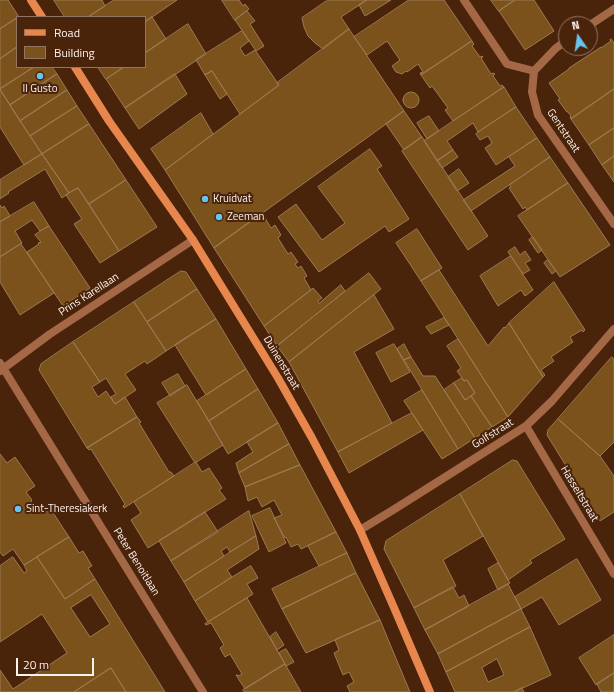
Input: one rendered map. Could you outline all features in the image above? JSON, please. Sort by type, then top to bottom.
[{"type":"street","points":[[31,0],[41,16]]},
{"type":"street","points":[[464,0],[507,64],[534,71],[558,47]]},
{"type":"street","points":[[598,20],[614,9]]},
{"type":"street","name":"Duinenstraat","points":[[76,68],[109,121],[193,240],[278,378],[312,438],[360,530],[430,692]]},
{"type":"street","name":"Gentstraat","points":[[534,71],[532,92],[538,115],[614,224]]},
{"type":"street","name":"Prins Karellaan","points":[[1,368],[193,240]]},
{"type":"street","name":"Golfstraat","points":[[360,530],[526,426],[552,401],[614,329]]},
{"type":"street","name":"Peter Benoitlaan","points":[[1,368],[203,692]]},
{"type":"street","name":"Hasseltstraat","points":[[526,426],[614,574]]},
{"type":"building","points":[[0,0],[8,0],[18,16],[16,16],[16,19],[0,29]]},
{"type":"building","points":[[54,0],[102,0],[105,6],[90,16],[64,16]]},
{"type":"building","points":[[114,0],[177,0],[146,21],[146,16],[90,16]]},
{"type":"building","points":[[222,0],[239,0],[243,6],[245,4],[249,9],[235,20]]},
{"type":"building","points":[[328,0],[367,0],[341,17],[349,29],[323,49],[308,36],[302,18]]},
{"type":"building","points":[[367,0],[391,0],[365,16],[359,5]]},
{"type":"building","points":[[409,0],[444,0],[472,41],[421,75],[420,73],[423,72],[418,64],[402,74],[396,72],[392,66],[400,60],[387,41],[367,55],[354,37]]},
{"type":"building","points":[[491,0],[515,0],[499,11]]},
{"type":"building","points":[[515,0],[534,0],[554,31],[525,50],[499,11]]},
{"type":"building","points":[[247,11],[255,21],[250,24],[264,46],[256,51],[235,20]]},
{"type":"building","points":[[152,17],[166,39],[146,52],[146,21]]},
{"type":"building","points":[[16,19],[16,48],[0,59],[0,29]]},
{"type":"building","points":[[188,24],[206,54],[125,108],[106,79],[122,68],[146,68],[146,52]]},
{"type":"building","points":[[349,29],[404,111],[214,248],[165,170],[279,85],[277,83]]},
{"type":"building","points":[[242,31],[249,41],[240,48],[245,56],[255,50],[279,85],[240,114],[212,71],[205,75],[196,60]]},
{"type":"building","points":[[611,39],[614,43],[614,89],[571,119],[571,116],[558,100],[560,99],[549,83],[587,56],[598,56],[598,49],[611,41]]},
{"type":"building","points":[[472,41],[474,44],[472,46],[480,57],[483,57],[481,58],[491,74],[495,74],[493,76],[500,86],[502,85],[504,87],[453,121],[445,110],[448,108],[432,86],[430,88],[421,75]]},
{"type":"building","points":[[16,48],[16,68],[32,68],[0,89],[0,59]]},
{"type":"building","points":[[32,68],[53,68],[57,74],[10,105],[0,89]]},
{"type":"building","points":[[99,68],[122,68],[106,79]]},
{"type":"building","points":[[212,71],[227,94],[220,99],[205,75]]},
{"type":"building","points":[[57,74],[67,90],[20,121],[10,105]]},
{"type":"building","points":[[175,74],[187,94],[139,129],[125,108]]},
{"type":"building","points":[[504,87],[516,107],[478,132],[473,123],[447,141],[453,150],[437,161],[424,141]]},
{"type":"building","points":[[614,89],[614,128],[589,145],[571,119]]},
{"type":"building","points":[[0,90],[42,154],[24,165],[0,127]]},
{"type":"building","points":[[67,90],[77,106],[30,136],[20,121]]},
{"type":"building","points":[[408,92],[414,92],[419,97],[417,106],[414,108],[408,108],[403,103],[403,97]]},
{"type":"building","points":[[77,106],[89,124],[42,154],[30,136]]},
{"type":"building","points":[[516,107],[537,138],[496,165],[485,148],[492,143],[488,136],[480,140],[476,134]]},
{"type":"building","points":[[404,111],[422,137],[404,150],[386,124]]},
{"type":"building","points":[[201,113],[213,134],[165,170],[151,149]]},
{"type":"building","points":[[429,116],[439,131],[427,139],[417,123]]},
{"type":"building","points":[[89,124],[126,180],[89,204],[78,188],[69,193],[42,154]]},
{"type":"building","points":[[614,128],[614,156],[602,165],[589,145]]},
{"type":"building","points":[[422,137],[488,236],[468,250],[402,151]]},
{"type":"building","points":[[537,138],[550,157],[471,211],[463,200],[515,166],[509,157]]},
{"type":"building","points":[[370,149],[382,166],[377,169],[409,219],[389,232],[385,226],[319,272],[278,217],[296,204],[322,240],[345,223],[318,187]]},
{"type":"building","points":[[453,150],[458,157],[442,168],[437,161]]},
{"type":"building","points":[[42,154],[69,193],[62,198],[45,169],[8,192],[9,193],[0,199],[0,180]]},
{"type":"building","points":[[614,156],[614,182],[602,165]]},
{"type":"building","points":[[550,157],[568,183],[527,210],[525,207],[523,209],[509,188],[511,187],[510,185]]},
{"type":"building","points":[[459,169],[469,183],[457,191],[448,177]]},
{"type":"building","points":[[126,180],[157,227],[119,251],[89,204]]},
{"type":"building","points":[[568,183],[610,245],[560,277],[518,216]]},
{"type":"building","points":[[78,188],[119,251],[100,263],[74,224],[82,219],[66,195]]},
{"type":"building","points":[[34,202],[49,226],[40,231],[32,220],[15,231],[22,243],[0,257],[0,222]]},
{"type":"building","points":[[0,205],[2,208],[4,206],[10,216],[0,222]]},
{"type":"building","points":[[262,213],[271,228],[275,225],[281,235],[278,238],[288,254],[291,252],[298,262],[295,264],[298,268],[301,266],[307,276],[304,278],[311,290],[264,326],[214,248]]},
{"type":"building","points":[[49,226],[90,288],[63,306],[27,252],[41,242],[35,235]]},
{"type":"building","points":[[417,229],[442,268],[421,281],[396,243]]},
{"type":"building","points":[[533,237],[542,250],[538,253],[529,240]]},
{"type":"building","points":[[21,244],[54,293],[20,315],[0,282],[0,257]]},
{"type":"building","points":[[515,247],[520,255],[525,251],[531,260],[525,263],[530,270],[523,274],[508,252]]},
{"type":"building","points":[[511,256],[533,290],[525,296],[521,290],[498,306],[480,276]]},
{"type":"building","points":[[548,260],[556,271],[552,274],[544,263]]},
{"type":"building","points":[[439,270],[488,346],[509,323],[543,377],[508,417],[421,281]]},
{"type":"building","points":[[181,271],[186,272],[197,289],[147,322],[134,302]]},
{"type":"building","points":[[369,273],[381,289],[289,362],[277,346]]},
{"type":"building","points":[[554,282],[585,330],[583,332],[582,330],[570,337],[573,342],[551,357],[554,361],[541,370],[545,375],[543,377],[509,323]]},
{"type":"building","points":[[341,285],[345,291],[277,346],[264,326],[313,288],[322,298],[318,301],[319,303]]},
{"type":"building","points":[[197,289],[216,319],[166,351],[147,322]]},
{"type":"building","points":[[374,295],[394,329],[354,352],[392,423],[338,452],[289,362]]},
{"type":"building","points":[[134,302],[166,351],[147,364],[145,361],[125,374],[136,390],[115,404],[111,397],[116,394],[106,378],[100,382],[73,342]]},
{"type":"building","points":[[444,318],[449,325],[431,334],[426,327]]},
{"type":"building","points":[[216,319],[246,369],[206,395],[175,345]]},
{"type":"building","points":[[458,339],[508,417],[492,427],[471,396],[475,393],[467,380],[464,381],[457,371],[461,368],[447,346]]},
{"type":"building","points":[[73,342],[100,382],[92,387],[98,397],[106,391],[115,404],[125,397],[137,417],[87,448],[39,370],[41,364]]},
{"type":"building","points":[[394,344],[410,372],[391,382],[376,353]]},
{"type":"building","points":[[404,344],[411,357],[404,360],[397,349]]},
{"type":"building","points":[[411,357],[423,376],[435,376],[475,438],[458,449],[404,360]]},
{"type":"building","points":[[612,357],[614,359],[614,442],[600,456],[558,419]]},
{"type":"building","points":[[246,369],[258,389],[209,421],[197,401]]},
{"type":"building","points":[[178,374],[185,386],[170,396],[162,383]]},
{"type":"building","points":[[462,378],[464,381],[467,380],[475,393],[465,400],[454,383]]},
{"type":"building","points":[[454,383],[465,400],[471,396],[492,427],[475,438],[444,390]]},
{"type":"building","points":[[187,385],[223,445],[195,463],[157,403]]},
{"type":"building","points":[[258,389],[278,423],[228,454],[209,421]]},
{"type":"building","points":[[422,390],[458,449],[442,459],[404,401]]},
{"type":"building","points":[[412,413],[423,430],[349,473],[338,452]]},
{"type":"building","points":[[137,417],[141,422],[139,423],[169,472],[171,472],[174,476],[124,508],[123,506],[125,504],[91,449],[89,450],[87,448]]},
{"type":"building","points":[[558,419],[600,456],[614,476],[614,512],[600,521],[547,435],[548,430]]},
{"type":"building","points":[[278,423],[289,444],[239,473],[236,463],[253,452],[247,442]]},
{"type":"building","points":[[289,444],[300,465],[245,487],[239,473]]},
{"type":"building","name":"Sint-Theresiakerk","points":[[0,454],[7,463],[15,457],[35,486],[26,492],[32,500],[31,501],[38,511],[48,505],[69,537],[24,565],[13,549],[3,556],[0,552]]},
{"type":"building","points":[[513,460],[517,461],[565,539],[530,560],[532,563],[508,580],[460,494]]},
{"type":"building","points":[[196,462],[202,472],[209,468],[222,488],[219,490],[226,499],[148,548],[131,520],[141,513],[134,502]]},
{"type":"building","points":[[300,465],[336,532],[301,549],[298,544],[291,547],[286,537],[285,538],[274,518],[282,515],[274,500],[262,507],[257,497],[248,501],[245,487]]},
{"type":"building","points":[[460,494],[483,536],[443,560],[456,586],[414,608],[384,549],[386,541]]},
{"type":"building","points":[[270,508],[286,543],[269,552],[252,516]]},
{"type":"building","points":[[249,511],[256,536],[230,552],[227,547],[221,551],[224,556],[184,582],[171,561]]},
{"type":"building","points":[[205,512],[218,532],[171,561],[159,541]]},
{"type":"building","points":[[336,532],[347,553],[319,566],[308,546]]},
{"type":"building","points":[[256,536],[259,549],[227,570],[232,577],[195,601],[184,582]]},
{"type":"building","points":[[69,537],[79,553],[83,551],[92,566],[88,568],[95,579],[65,599],[37,557]]},
{"type":"building","points":[[347,553],[356,573],[282,609],[272,589]]},
{"type":"building","points":[[13,557],[24,573],[27,571],[24,565],[37,557],[65,599],[95,579],[165,692],[126,692],[111,668],[74,692],[0,692],[0,670],[13,689],[67,653],[42,614],[0,642],[0,566]],"holes":[[[91,595],[110,624],[90,637],[71,608]]]},
{"type":"building","points":[[577,559],[601,600],[559,625],[542,597],[521,609],[515,597]]},
{"type":"building","points":[[498,563],[510,583],[498,590],[488,569]]},
{"type":"building","points":[[251,566],[258,578],[247,584],[253,594],[208,622],[195,601]]},
{"type":"building","points":[[356,573],[380,620],[306,653],[282,609]]},
{"type":"building","points":[[508,584],[521,609],[438,654],[425,630]]},
{"type":"building","points":[[453,587],[459,598],[464,595],[469,606],[425,630],[414,608]]},
{"type":"building","points":[[247,598],[285,664],[245,689],[236,675],[239,676],[242,674],[230,654],[225,657],[220,648],[224,645],[211,623],[205,624]]},
{"type":"building","points":[[521,609],[530,627],[446,672],[438,654]]},
{"type":"building","points":[[380,620],[410,692],[350,692],[347,686],[354,682],[349,672],[343,675],[334,653],[339,650],[335,640]]},
{"type":"building","points":[[530,627],[551,675],[514,692],[455,692],[446,672]],"holes":[[[497,659],[504,675],[488,682],[482,668]]]},
{"type":"building","points":[[276,632],[284,645],[277,650],[270,637]]},
{"type":"building","points":[[614,635],[614,673],[596,685],[579,658]]},
{"type":"building","points":[[286,649],[294,662],[286,666],[279,653]]},
{"type":"building","points":[[285,664],[301,692],[244,692],[243,690]]},
{"type":"building","points":[[111,668],[126,692],[74,692]]},
{"type":"building","points":[[614,673],[614,692],[601,692],[597,684]]},
{"type":"building","points":[[522,688],[524,692],[514,692]]},
{"type":"place","name":"Il Gusto","points":[[40,76]]},
{"type":"place","name":"Kruidvat","points":[[205,199]]},
{"type":"place","name":"Zeeman","points":[[219,217]]},
{"type":"place","name":"Sint-Theresiakerk","points":[[18,509]]}]
